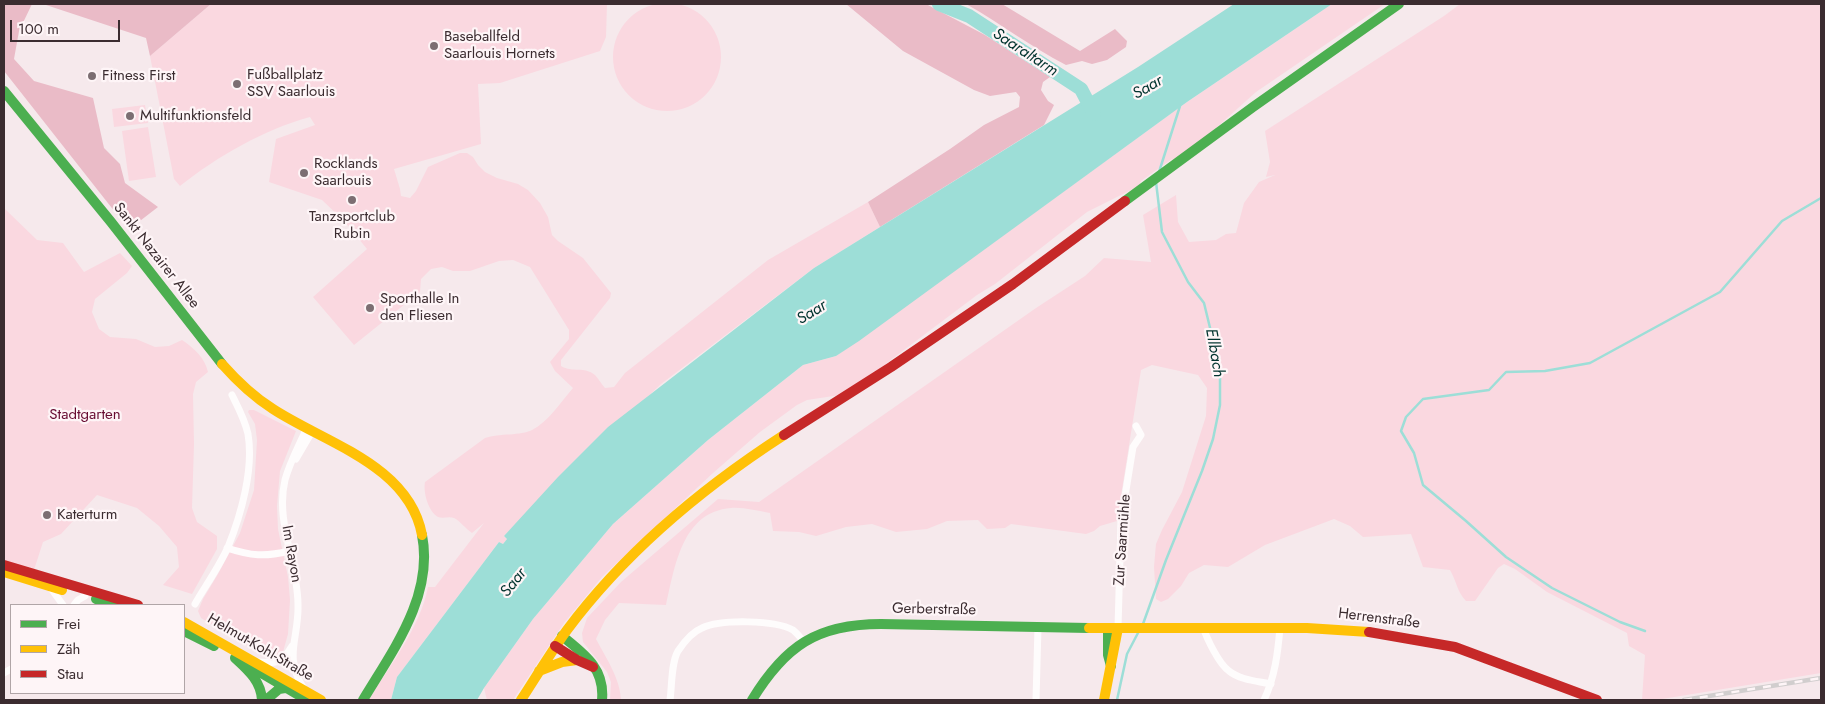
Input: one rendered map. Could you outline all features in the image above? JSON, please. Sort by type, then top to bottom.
[{"type":"street","points":[[521,700],[562,636],[605,584],[639,548],[720,477],[1014,284],[1172,167],[1399,4]]},
{"type":"street","name":"Sankt Nazairer Allee","points":[[4,91],[87,192],[229,372],[250,393],[267,405],[360,455],[382,471],[396,484],[415,511],[425,546],[424,577],[415,608],[363,700]]},
{"type":"street","points":[[195,604],[227,548],[241,509],[246,485],[248,457],[246,427],[232,395]]},
{"type":"street","name":"Zur Saarmühle","points":[[1113,628],[1121,521],[1133,447],[1141,435],[1136,426]]},
{"type":"street","name":"Im Rayon","points":[[304,690],[296,677],[294,668],[292,646],[298,606],[297,591],[285,530],[283,504],[285,480],[306,427]]},
{"type":"street","name":"Im Rayon","points":[[292,462],[298,457],[306,427]]},
{"type":"street","points":[[227,548],[259,556],[289,551]]},
{"type":"street","points":[[4,565],[135,604]]},
{"type":"street","points":[[4,572],[111,604]]},
{"type":"street","points":[[50,586],[62,604]]},
{"type":"street","points":[[75,604],[85,596]]},
{"type":"street","points":[[670,700],[674,660],[677,653],[692,634],[702,628],[717,623],[732,622],[766,624],[794,631],[803,641]]},
{"type":"street","name":"Helmut-Kohl-Straße","points":[[185,623],[322,700]]},
{"type":"street","name":"Gerberstraße","points":[[752,700],[779,661],[803,641],[835,628],[855,625],[1147,628]]},
{"type":"street","points":[[1036,700],[1038,627]]},
{"type":"street","points":[[1202,627],[1228,671],[1244,678],[1270,684]]},
{"type":"street","points":[[1264,700],[1276,663],[1280,627]]},
{"type":"street","name":"Herrenstraße","points":[[1147,628],[1280,627],[1363,631],[1437,642],[1465,650],[1597,700]]},
{"type":"street","points":[[1104,700],[1110,666],[1115,657],[1113,628]]},
{"type":"street","name":"Helmut-Kohl-Straße","points":[[185,631],[308,700]]},
{"type":"street","points":[[562,636],[590,660],[596,669],[602,681],[604,692],[602,700]]},
{"type":"street","points":[[255,662],[273,664],[279,662],[286,656],[292,646]]},
{"type":"street","points":[[555,646],[596,669]]},
{"type":"street","points":[[235,658],[252,673],[262,692],[262,700]]},
{"type":"street","points":[[540,671],[562,662],[577,660]]},
{"type":"street","points":[[266,700],[279,689],[285,688]]},
{"type":"green space","points":[[667,3],[688,7],[705,19],[717,36],[721,57],[717,78],[705,95],[688,107],[667,111],[646,107],[629,95],[617,78],[613,57],[617,36],[629,19],[646,7]]},
{"type":"green space","points":[[211,4],[607,4],[606,37],[600,51],[500,83],[478,84],[481,144],[394,169],[401,196],[410,198],[416,191],[428,167],[460,153],[467,153],[473,157],[485,172],[497,178],[518,184],[528,190],[540,203],[548,217],[552,235],[583,258],[611,293],[610,298],[561,360],[561,366],[565,368],[591,372],[605,388],[614,387],[625,373],[768,260],[868,202],[880,227],[814,268],[661,384],[504,536],[507,539],[503,544],[499,542],[397,677],[391,700],[369,700],[411,632],[424,602],[428,587],[435,587],[484,523],[472,533],[454,518],[438,517],[431,510],[427,501],[425,482],[485,438],[527,432],[549,417],[573,388],[555,371],[550,362],[569,339],[569,330],[530,267],[513,260],[499,261],[470,271],[453,271],[442,267],[431,269],[421,279],[420,292],[354,345],[313,297],[367,249],[345,222],[322,200],[269,182],[276,139],[315,125],[310,117],[275,129],[225,154],[180,186],[174,179],[150,56]]},
{"type":"green space","points":[[1332,4],[1385,4],[1256,92],[1207,136],[1174,161],[1172,159],[1141,181],[1139,186],[1087,212],[859,386],[840,395],[807,400],[760,432],[713,473],[602,577],[564,623],[513,700],[487,700],[484,688],[533,619],[613,524],[708,440],[803,365],[836,356],[1187,102]]},
{"type":"green space","points":[[1460,4],[1821,4],[1821,673],[1656,700],[1642,700],[1645,655],[1629,646],[1627,633],[1547,592],[1515,569],[1504,564],[1498,568],[1475,601],[1466,601],[1450,570],[1423,567],[1411,534],[1363,537],[1350,526],[1334,519],[1265,545],[1228,567],[1204,565],[1189,573],[1181,586],[1168,599],[1161,602],[1156,599],[1154,567],[1156,544],[1182,492],[1206,416],[1207,388],[1198,375],[1152,365],[1141,370],[1117,521],[1100,526],[1086,534],[1011,524],[1005,528],[987,529],[978,520],[947,521],[927,529],[896,532],[872,524],[846,527],[816,536],[799,532],[773,531],[770,513],[736,508],[715,512],[701,519],[691,530],[684,543],[673,574],[666,605],[619,603],[605,620],[596,639],[615,676],[621,700],[610,700],[611,682],[607,672],[583,642],[582,633],[587,618],[621,582],[718,499],[759,502],[1036,308],[1085,276],[1104,258],[1151,262],[1143,215],[1176,195],[1178,222],[1189,242],[1216,240],[1226,234],[1236,233],[1244,203],[1259,182],[1275,175],[1266,177],[1270,162],[1265,131]]},
{"type":"green space","name":"Multifunktionsfeld","points":[[145,105],[148,123],[114,127],[112,109]]},
{"type":"green space","points":[[148,127],[156,177],[129,181],[122,131]]},
{"type":"green space","name":"Stadtgarten","points":[[4,208],[37,240],[63,243],[84,272],[120,253],[132,266],[127,273],[95,299],[92,312],[99,329],[110,337],[136,339],[155,347],[169,346],[182,340],[195,350],[204,362],[208,372],[196,382],[193,394],[192,508],[197,522],[217,536],[217,549],[192,594],[163,585],[179,567],[177,547],[159,526],[137,508],[97,495],[61,534],[43,542],[34,570],[4,562]]},
{"type":"green space","points":[[249,410],[254,410],[296,431],[280,471],[277,506],[278,529],[288,577],[290,600],[288,634],[283,652],[277,657],[269,658],[201,618],[198,611],[240,533],[254,490],[257,440],[255,424],[248,412]]},
{"type":"shaded area","points":[[4,4],[32,4],[19,31],[14,59],[34,81],[93,98],[104,148],[120,164],[125,183],[158,207],[136,224],[126,226],[4,71]]},
{"type":"shaded area","points":[[43,4],[211,4],[150,56],[146,38]]},
{"type":"shaded area","points":[[846,4],[926,4],[985,35],[1050,77],[1043,82],[1041,90],[1048,101],[1054,105],[1044,125],[880,227],[868,202],[984,125],[1019,107],[1020,97],[1016,92],[990,96],[974,90],[903,51]]},
{"type":"shaded area","points":[[966,4],[1002,4],[1080,51],[1115,29],[1127,41],[1126,47],[1107,60],[1092,64],[1082,61],[1066,65],[1040,51]]},
{"type":"water","name":"Saar","points":[[1234,4],[1332,4],[1187,102],[859,341],[836,356],[803,365],[708,440],[613,524],[533,619],[477,700],[391,700],[397,677],[499,542],[503,544],[507,539],[504,536],[558,477],[608,427],[814,268],[1138,67]]},
{"type":"waterway","name":"Saaraltarm","points":[[939,4],[969,16],[1081,89],[1094,114]]},
{"type":"waterway","name":"Ellbach","points":[[1159,172],[1180,106]]},
{"type":"waterway","name":"Ellbach","points":[[1143,624],[1166,560],[1202,471],[1213,439],[1220,405],[1220,369],[1204,303],[1188,282],[1162,232],[1156,182]]},
{"type":"waterway","points":[[1645,631],[1620,622],[1552,588],[1506,557],[1423,485],[1414,453],[1401,431],[1406,417],[1423,399],[1489,390],[1506,372],[1545,371],[1590,363],[1720,292],[1782,221],[1821,198]]},
{"type":"waterway","name":"Ellbach","points":[[1117,700],[1127,654],[1139,631]]},
{"type":"railway","points":[[1684,700],[1821,678]]},
{"type":"traffic: fast","points":[[1125,201],[1253,107],[1399,4]]},
{"type":"traffic: fast","points":[[4,91],[111,222],[222,364]]},
{"type":"traffic: fast","points":[[363,700],[398,642],[417,601],[424,558],[422,535]]},
{"type":"traffic: fast","points":[[96,599],[111,604]]},
{"type":"traffic: fast","points":[[752,700],[764,681],[790,652],[805,642],[838,628],[881,624],[1089,628]]},
{"type":"traffic: fast","points":[[1108,628],[1108,655],[1111,666]]},
{"type":"traffic: fast","points":[[185,632],[214,646]]},
{"type":"traffic: fast","points":[[562,636],[578,649],[596,670],[600,679],[602,700]]},
{"type":"traffic: fast","points":[[235,658],[256,682],[262,700]]},
{"type":"traffic: fast","points":[[246,664],[307,700]]},
{"type":"traffic: fast","points":[[266,700],[279,689],[285,688]]},
{"type":"traffic: slow","points":[[222,364],[246,388],[266,404],[340,445],[383,473],[401,491],[414,511],[422,535]]},
{"type":"traffic: slow","points":[[521,700],[567,630],[614,574],[695,499],[784,435]]},
{"type":"traffic: slow","points":[[4,572],[62,590]]},
{"type":"traffic: slow","points":[[185,623],[321,700]]},
{"type":"traffic: slow","points":[[1089,628],[1307,628],[1369,632]]},
{"type":"traffic: slow","points":[[1104,700],[1118,628]]},
{"type":"traffic: slow","points":[[539,671],[562,662],[577,660]]},
{"type":"traffic: jam","points":[[784,435],[891,367],[1013,284],[1125,201]]},
{"type":"traffic: jam","points":[[4,565],[135,604]]},
{"type":"traffic: jam","points":[[1369,632],[1455,647],[1597,700]]},
{"type":"traffic: jam","points":[[555,646],[577,660],[593,667]]},
{"type":"place","name":"Baseballfeld Saarlouis Hornets","points":[[434,46]]},
{"type":"place","name":"Fitness First","points":[[92,76]]},
{"type":"place","name":"Fußballplatz SSV Saarlouis","points":[[237,84]]},
{"type":"place","name":"Multifunktionsfeld","points":[[130,116]]},
{"type":"place","name":"Rocklands Saarlouis","points":[[304,173]]},
{"type":"place","name":"Tanzsportclub Rubin","points":[[352,200]]},
{"type":"place","name":"Sporthalle In den Fliesen","points":[[370,308]]},
{"type":"place","name":"Katerturm","points":[[47,515]]}]
